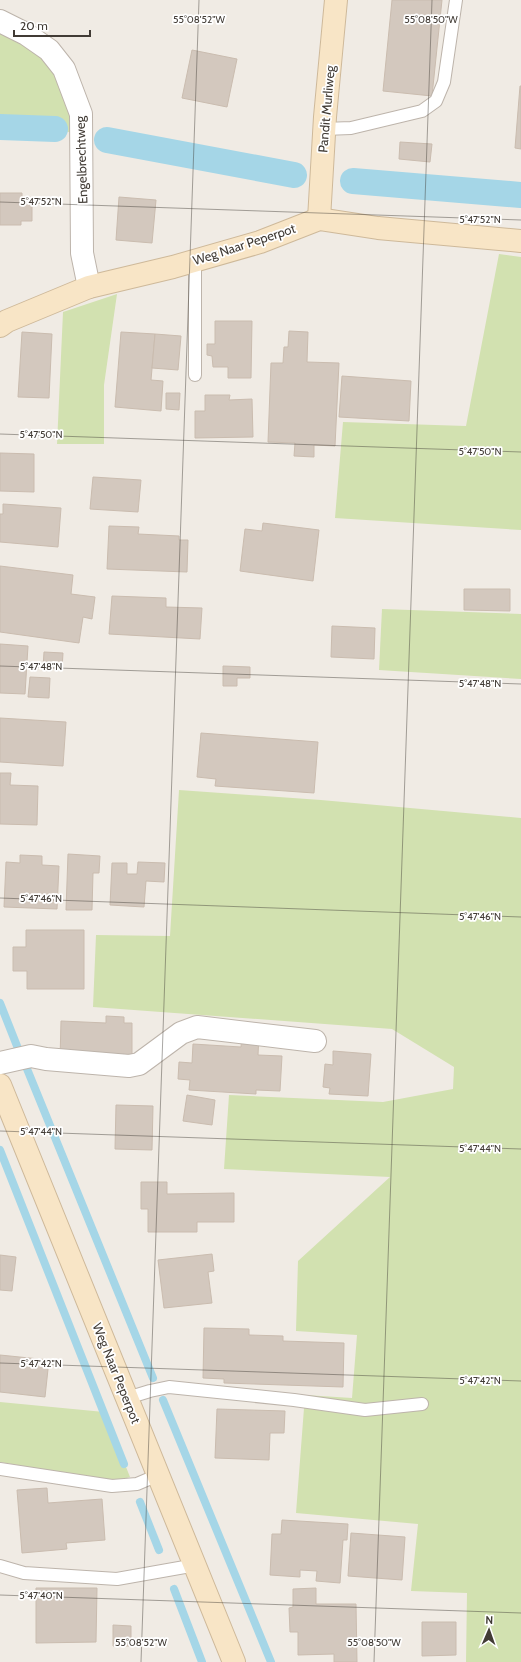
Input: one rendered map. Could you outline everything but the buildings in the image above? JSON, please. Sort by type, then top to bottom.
[{"type":"street","name":"Pandit Murliweg","points":[[319,219],[324,129],[336,0]]},
{"type":"street","name":"Engelbrechtweg","points":[[0,22],[26,34],[49,50],[64,69],[81,114],[82,253],[89,286]]},
{"type":"street","name":"Weg Naar Peperpot","points":[[0,326],[7,321],[89,286],[195,261],[260,242],[319,219],[378,228],[521,241]]},
{"type":"street","points":[[0,1063],[31,1056],[46,1059],[130,1066],[139,1064],[181,1033],[197,1027],[315,1041]]},
{"type":"street","name":"Weg Naar Peperpot","points":[[0,1085],[158,1476],[196,1565],[234,1662]]},
{"type":"lane","points":[[324,129],[351,128],[422,111],[436,101],[444,82],[456,0]]},
{"type":"lane","points":[[195,261],[195,376]]},
{"type":"lane","points":[[127,1398],[169,1387],[294,1400],[365,1410],[422,1404]]},
{"type":"lane","points":[[0,1469],[112,1486],[138,1484],[158,1476]]},
{"type":"lane","points":[[0,1566],[24,1573],[117,1579],[196,1565]]},
{"type":"green space","points":[[0,33],[36,51],[59,75],[73,115],[73,133],[55,129],[0,127]]},
{"type":"green space","points":[[499,254],[521,257],[521,530],[335,518],[343,422],[466,426]]},
{"type":"green space","points":[[117,294],[104,385],[104,444],[57,444],[63,312]]},
{"type":"green space","points":[[382,609],[521,614],[521,679],[379,670]]},
{"type":"green space","points":[[179,790],[321,800],[521,818],[521,1662],[466,1662],[467,1593],[411,1591],[418,1524],[296,1513],[305,1395],[352,1398],[357,1335],[296,1331],[298,1261],[390,1177],[224,1169],[229,1095],[383,1102],[453,1089],[454,1067],[392,1029],[93,1007],[96,935],[170,936]]},
{"type":"green space","points":[[0,1402],[104,1412],[130,1477],[114,1482],[0,1462]]},
{"type":"waterway","points":[[0,127],[55,129]]},
{"type":"waterway","points":[[107,140],[294,175]]},
{"type":"waterway","points":[[353,181],[521,195]]},
{"type":"waterway","points":[[0,1003],[19,1051]]},
{"type":"waterway","points":[[25,1064],[153,1378]]},
{"type":"waterway","points":[[0,1150],[124,1464]]},
{"type":"waterway","points":[[163,1400],[271,1662]]},
{"type":"waterway","points":[[140,1502],[159,1550]]},
{"type":"waterway","points":[[174,1589],[202,1662]]}]
